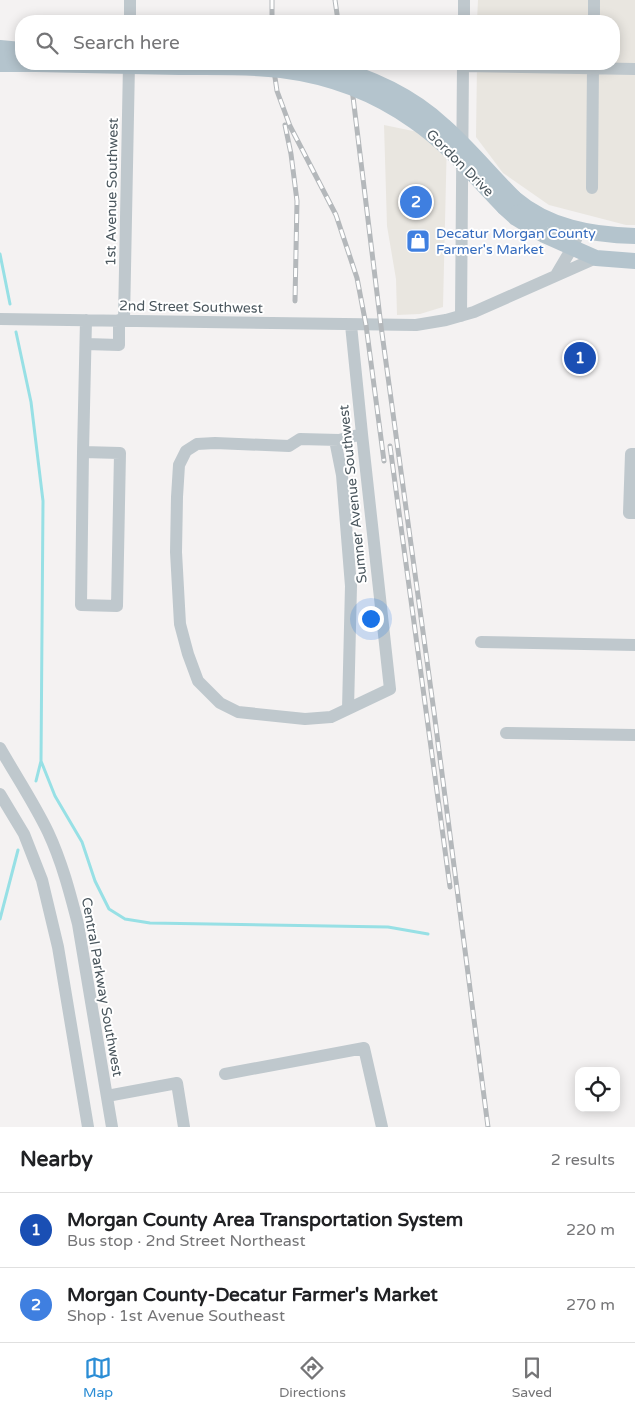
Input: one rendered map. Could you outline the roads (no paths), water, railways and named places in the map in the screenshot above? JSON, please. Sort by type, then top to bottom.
[{"type":"main road","points":[[0,48],[15,49]]},
{"type":"main road","name":"Gordon Drive","points":[[0,64],[15,64]]},
{"type":"main road","name":"Gordon Drive","points":[[276,70],[301,73],[341,84],[391,106],[431,133],[509,203]]},
{"type":"main road","name":"Gordon Drive","points":[[340,70],[360,76],[413,102],[444,126],[509,203]]},
{"type":"main road","points":[[509,203],[560,225],[606,234],[635,236]]},
{"type":"main road","points":[[509,203],[530,227],[544,236],[596,258],[635,261]]},
{"type":"street","points":[[130,0],[130,15]]},
{"type":"street","points":[[464,0],[464,15]]},
{"type":"street","points":[[594,0],[594,15]]},
{"type":"street","points":[[620,69],[635,70]]},
{"type":"street","name":"1st Avenue Southwest","points":[[86,344],[119,345],[122,320],[129,70]]},
{"type":"street","points":[[461,316],[463,70]]},
{"type":"street","points":[[592,188],[593,70]]},
{"type":"street","points":[[556,275],[580,230]]},
{"type":"street","name":"2nd Street Southwest","points":[[0,319],[381,326],[416,325],[461,316],[486,307],[596,258]]},
{"type":"street","points":[[83,452],[120,453],[117,606],[81,605],[83,452],[86,320]]},
{"type":"street","name":"Sumner Avenue Southwest","points":[[348,709],[390,689],[351,325]]},
{"type":"street","points":[[335,440],[342,475],[351,586],[348,709],[331,716],[305,720],[238,712],[220,703],[198,681],[180,624],[176,552],[179,465],[186,451],[197,444],[289,446],[300,439],[335,440],[362,434]]},
{"type":"street","points":[[635,454],[631,454],[629,513],[635,513]]},
{"type":"street","points":[[480,642],[635,645]]},
{"type":"street","points":[[506,733],[635,735]]},
{"type":"street","name":"Central Parkway Southwest","points":[[0,748],[48,833],[70,892],[78,924],[112,1127]]},
{"type":"street","points":[[0,794],[24,834],[42,880],[58,947],[88,1127]]},
{"type":"street","points":[[225,1074],[364,1048],[382,1127]]},
{"type":"street","points":[[107,1096],[176,1083],[184,1127]]},
{"type":"waterway","points":[[0,254],[10,304]]},
{"type":"waterway","points":[[16,332],[31,402],[43,501],[41,761],[36,781]]},
{"type":"waterway","points":[[41,761],[55,796],[82,842],[95,881],[109,909],[125,919],[150,923],[388,927],[428,934]]},
{"type":"waterway","points":[[0,919],[18,850]]},
{"type":"railway","points":[[272,0],[272,15]]},
{"type":"railway","points":[[335,0],[337,15]]},
{"type":"railway","points":[[274,70],[277,91],[290,126],[336,215],[357,278],[366,325],[384,461]]},
{"type":"railway","points":[[350,70],[381,326],[488,1127]]},
{"type":"railway","points":[[285,125],[297,201],[295,301]]},
{"type":"railway","points":[[390,446],[450,887]]},
{"type":"place","name":"Morgan County-Decatur Farmer's Market","points":[[416,202]]},
{"type":"place","name":"Decatur Morgan County Farmer's Market","points":[[418,241]]},
{"type":"place","name":"Morgan County Area Transportation System","points":[[580,358]]}]
